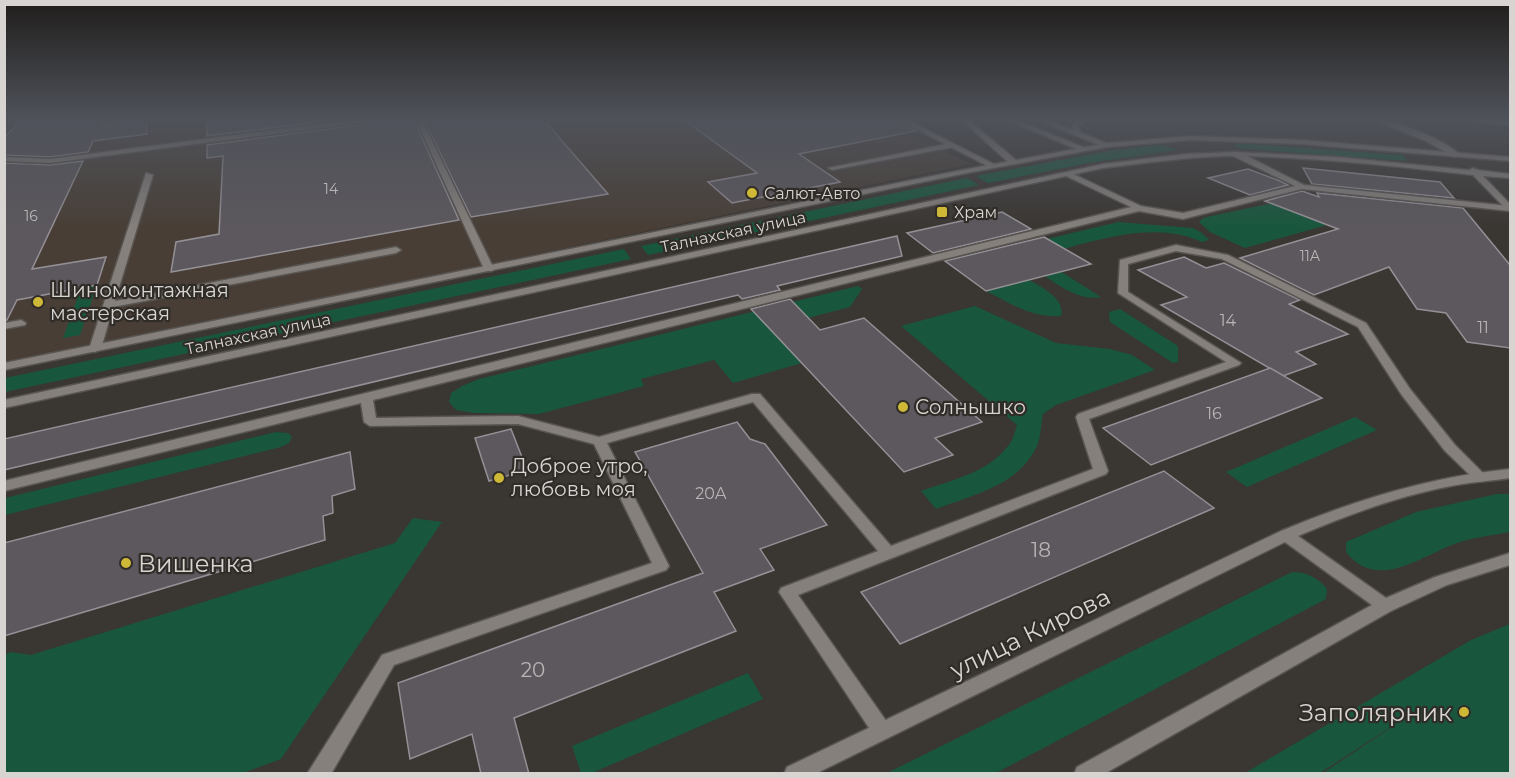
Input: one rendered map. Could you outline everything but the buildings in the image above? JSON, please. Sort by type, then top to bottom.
[{"type":"street","points":[[4,159],[50,161],[86,156]]},
{"type":"street","points":[[435,156],[489,269]]},
{"type":"street","points":[[832,168],[893,156]]},
{"type":"street","points":[[974,156],[994,166]]},
{"type":"street","points":[[1006,156],[1013,162]]},
{"type":"street","name":"Талнахская улица","points":[[4,367],[1044,156]]},
{"type":"street","name":"Талнахская улица","points":[[4,404],[1102,166],[1203,156]]},
{"type":"street","points":[[1241,156],[1302,187]]},
{"type":"street","name":"Талнахская улица","points":[[1280,156],[1510,176]]},
{"type":"street","points":[[1458,156],[1510,208]]},
{"type":"street","name":"Талнахская улица","points":[[1471,156],[1510,160]]},
{"type":"street","points":[[1069,174],[1139,208],[1183,216],[1302,187],[1510,208]]},
{"type":"street","points":[[95,349],[149,175]]},
{"type":"street","points":[[4,486],[1139,208]]},
{"type":"street","points":[[882,731],[787,592],[1101,471],[1082,417],[1235,363],[1123,293],[1123,262],[1176,248],[1225,257],[1362,325],[1405,391],[1450,447],[1479,476]]},
{"type":"street","points":[[109,305],[396,250]]},
{"type":"street","points":[[4,326],[21,323]]},
{"type":"street","points":[[366,397],[370,422],[518,420],[599,441],[756,397],[889,554]]},
{"type":"street","points":[[317,774],[321,772],[388,660],[661,566],[599,441]]},
{"type":"street","name":"улица Кирова","points":[[794,774],[1286,535],[1348,509],[1408,489],[1479,476],[1510,474]]},
{"type":"street","points":[[1286,535],[1385,606]]},
{"type":"street","points":[[1084,774],[1385,606],[1441,581],[1510,560]]},
{"type":"shaded area","points":[[5,156],[955,156],[971,164],[5,364]]},
{"type":"green space","points":[[1081,156],[1134,156],[988,183],[976,176]]},
{"type":"green space","points":[[1344,156],[1403,156],[1408,161]]},
{"type":"green space","points":[[967,178],[979,185],[648,255],[641,246]]},
{"type":"green space","points":[[1311,195],[1320,197],[1292,211],[1327,225],[1245,248],[1210,232],[1199,222],[1211,216]]},
{"type":"green space","points":[[1118,222],[1193,228],[1209,240],[1202,242],[1183,235],[1163,232],[1143,233],[1102,239],[1044,254],[1026,244]]},
{"type":"green space","points":[[1020,246],[1101,297],[1081,296],[1061,286],[1024,261]]},
{"type":"green space","points":[[624,249],[631,259],[5,392],[5,378]]},
{"type":"green space","points":[[1030,280],[1057,299],[1062,310],[1061,316],[1031,312],[986,291]]},
{"type":"green space","points":[[97,285],[80,335],[63,338],[81,288]]},
{"type":"green space","points":[[858,286],[862,289],[850,307],[769,328],[802,363],[733,383],[714,360],[641,379],[644,386],[539,414],[474,413],[456,410],[449,402],[451,393],[479,379]]},
{"type":"green space","points":[[975,306],[1056,343],[1110,349],[1132,355],[1155,370],[1056,405],[1043,414],[1037,446],[1019,471],[994,487],[936,509],[921,491],[957,479],[990,463],[1010,444],[1017,425],[901,326]]},
{"type":"green space","points":[[1120,309],[1178,346],[1178,362],[1173,363],[1110,322],[1109,312]]},
{"type":"green space","points":[[1355,417],[1377,430],[1247,487],[1226,472]]},
{"type":"green space","points":[[276,432],[288,433],[292,437],[289,443],[281,447],[5,515],[5,498]]},
{"type":"green space","points":[[1497,494],[1510,494],[1510,532],[1460,542],[1401,567],[1386,570],[1372,569],[1359,564],[1346,552],[1346,542],[1416,512]]},
{"type":"green space","points":[[413,518],[442,522],[281,759],[243,773],[5,773],[4,656],[10,652],[31,655],[395,543]]},
{"type":"green space","points":[[1292,572],[1307,574],[1320,582],[1327,589],[1326,599],[996,773],[887,773]]},
{"type":"green space","points":[[1510,624],[1510,773],[1323,773],[1423,706],[1320,773],[1245,773],[1471,640]]},
{"type":"green space","points":[[748,673],[763,699],[592,773],[581,773],[572,746]]},
{"type":"place","name":"Салют-Авто","points":[[752,193]]},
{"type":"place","name":"Храм","points":[[942,212]]},
{"type":"place","name":"Шиномонтажная мастерская","points":[[38,302]]},
{"type":"place","name":"Солнышко","points":[[903,407]]},
{"type":"place","name":"Доброе утро, любовь моя","points":[[499,478]]},
{"type":"place","name":"Вишенка","points":[[126,563]]},
{"type":"place","name":"Заполярник","points":[[1464,712]]}]
